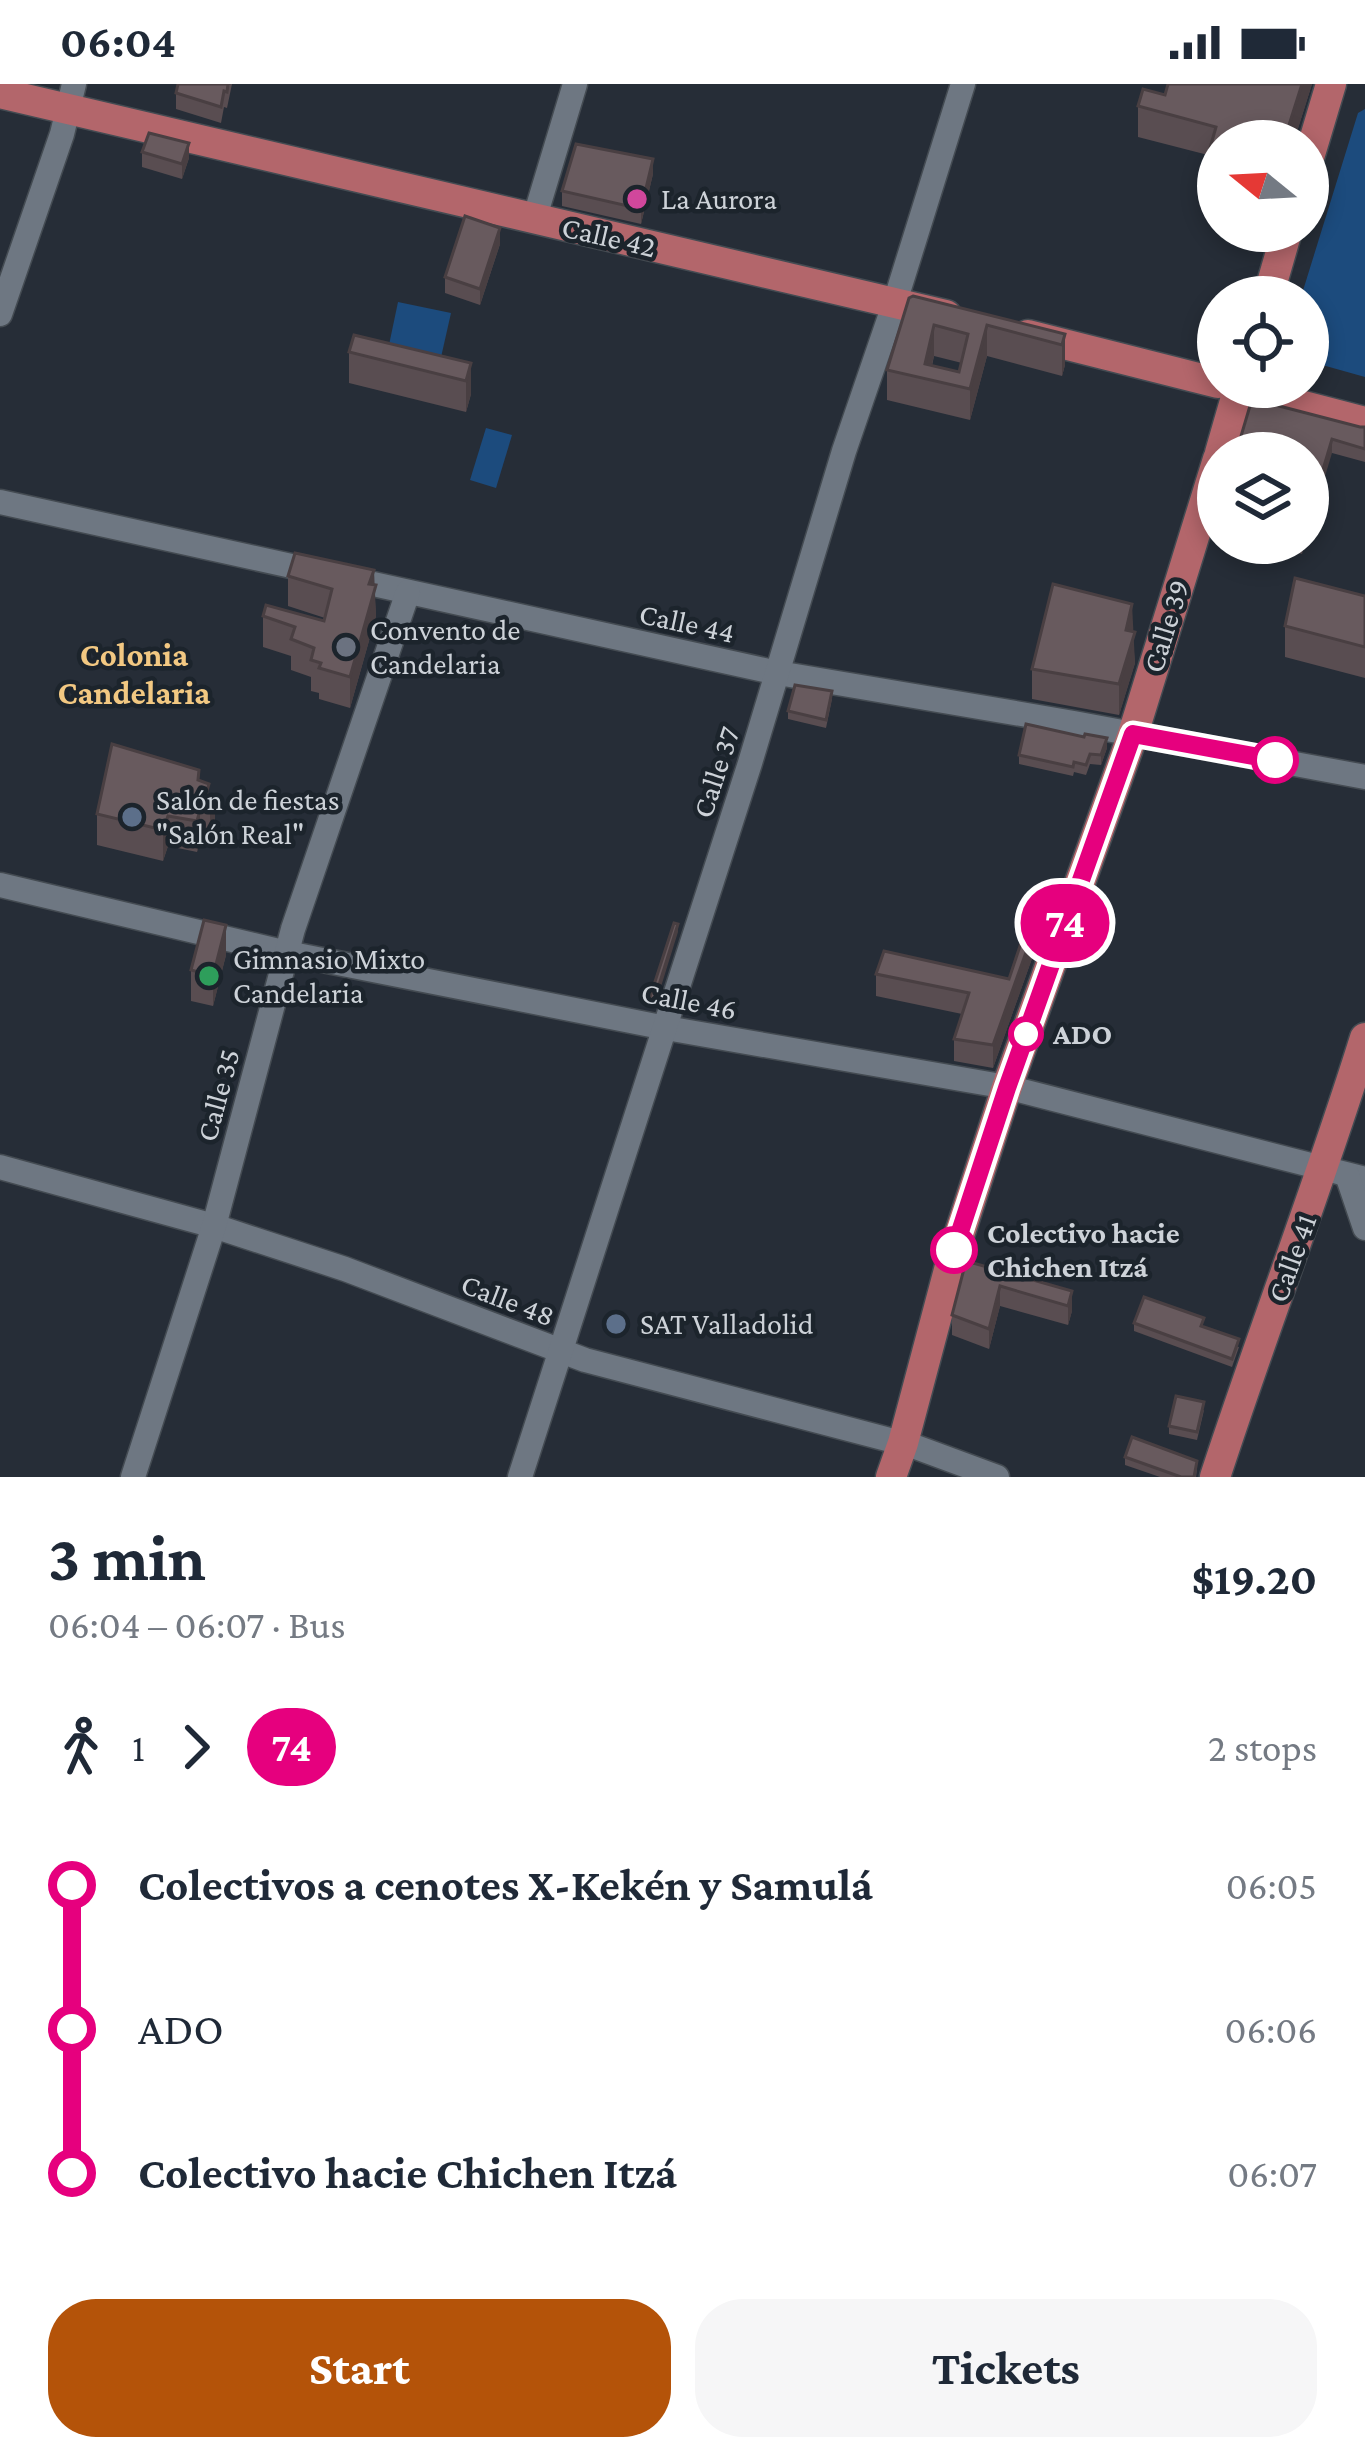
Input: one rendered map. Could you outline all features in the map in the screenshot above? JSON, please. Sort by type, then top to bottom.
[{"type":"main road","points":[[1320,120],[1330,84]]},
{"type":"main road","name":"Calle 42","points":[[0,93],[72,96],[534,220],[963,319]]},
{"type":"main road","points":[[1008,330],[1197,378]]},
{"type":"main road","points":[[1312,408],[1365,422]]},
{"type":"main road","name":"Calle 39","points":[[891,1477],[954,1250],[1133,734],[1197,527]]},
{"type":"main road","name":"Calle 41","points":[[1215,1477],[1248,1376],[1345,1174],[1365,1038]]},
{"type":"street","points":[[534,220],[575,84]]},
{"type":"street","name":"Calle 37","points":[[520,1477],[963,84]]},
{"type":"street","points":[[0,314],[72,96]]},
{"type":"street","name":"Calle 44","points":[[0,502],[778,674],[1365,777]]},
{"type":"street","name":"Calle 35","points":[[133,1477],[214,1226],[300,906],[408,592]]},
{"type":"street","name":"Calle 46","points":[[0,885],[287,953],[666,1028],[1007,1088],[1345,1174]]},
{"type":"street","name":"Calle 48","points":[[0,1167],[214,1226],[345,1269],[560,1352],[903,1443],[997,1477]]},
{"type":"street","points":[[1345,1174],[1365,1228]]},
{"type":"shaded area","points":[[1365,109],[1365,377],[1329,367],[1329,276],[1308,276],[1315,252],[1329,252],[1329,207],[1358,113]]},
{"type":"shaded area","points":[[398,302],[451,313],[437,375],[385,364]]},
{"type":"shaded area","points":[[486,428],[512,435],[496,488],[470,480]]},
{"type":"building","points":[[178,84],[228,84],[221,107],[176,93]]},
{"type":"building","points":[[1168,84],[1302,84],[1291,120],[1197,122],[1138,106],[1143,89],[1165,95]]},
{"type":"building","points":[[149,133],[189,143],[182,164],[142,152]]},
{"type":"building","points":[[576,144],[653,159],[641,209],[562,191]]},
{"type":"building","points":[[465,216],[500,228],[480,289],[445,277]]},
{"type":"building","points":[[909,298],[1065,334],[1062,345],[987,325],[970,389],[887,370]],"holes":[[[934,325],[968,334],[959,372],[925,364]]]},
{"type":"building","points":[[354,335],[471,363],[466,381],[349,352]]},
{"type":"building","points":[[1249,408],[1287,408],[1365,427],[1365,449],[1332,439],[1329,449],[1329,432],[1242,432]]},
{"type":"building","points":[[295,553],[374,570],[369,584],[376,585],[350,677],[319,668],[321,663],[311,660],[314,648],[291,639],[295,627],[263,616],[266,605],[324,621],[332,589],[288,576]]},
{"type":"building","points":[[1295,578],[1365,596],[1365,647],[1285,626]]},
{"type":"building","points":[[1053,584],[1132,604],[1126,630],[1135,632],[1119,684],[1032,669]]},
{"type":"building","points":[[795,685],[832,691],[826,720],[788,711]]},
{"type":"building","points":[[1026,724],[1107,738],[1101,755],[1090,754],[1086,765],[1074,762],[1073,767],[1019,755]]},
{"type":"building","points":[[112,744],[199,770],[198,780],[209,784],[206,794],[215,796],[210,812],[200,810],[197,821],[168,816],[163,830],[97,814]]},
{"type":"building","points":[[204,920],[226,925],[213,976],[191,970]]},
{"type":"building","points":[[674,923],[678,924],[654,1001],[649,1000]]},
{"type":"building","points":[[1027,925],[1035,927],[993,1045],[954,1039],[969,993],[876,974],[884,951],[1009,979]]},
{"type":"building","points":[[966,1261],[1072,1291],[1068,1306],[1000,1286],[989,1329],[952,1315]]},
{"type":"building","points":[[1144,1297],[1204,1318],[1201,1326],[1239,1339],[1232,1359],[1134,1323]]},
{"type":"building","points":[[1176,1396],[1204,1402],[1197,1432],[1169,1426]]},
{"type":"building","points":[[1132,1437],[1197,1461],[1194,1477],[1181,1477],[1125,1457]]},
{"type":"bus line","name":"74","points":[[954,1250],[1133,734],[1275,760]]},
{"type":"place","name":"La Aurora","points":[[637,199]]},
{"type":"place","name":"Convento de Candelaria","points":[[346,647]]},
{"type":"place","name":"Salón de fiestas \"Salón Real\"","points":[[132,817]]},
{"type":"place","name":"Gimnasio Mixto Candelaria","points":[[209,976]]},
{"type":"place","name":"ADO","points":[[1026,1034]]},
{"type":"place","name":"Colectivo hacie Chichen Itzá","points":[[954,1250]]},
{"type":"place","name":"SAT Valladolid","points":[[616,1324]]},
{"type":"district","name":"Colonia Candelaria","points":[[134,673]]}]
